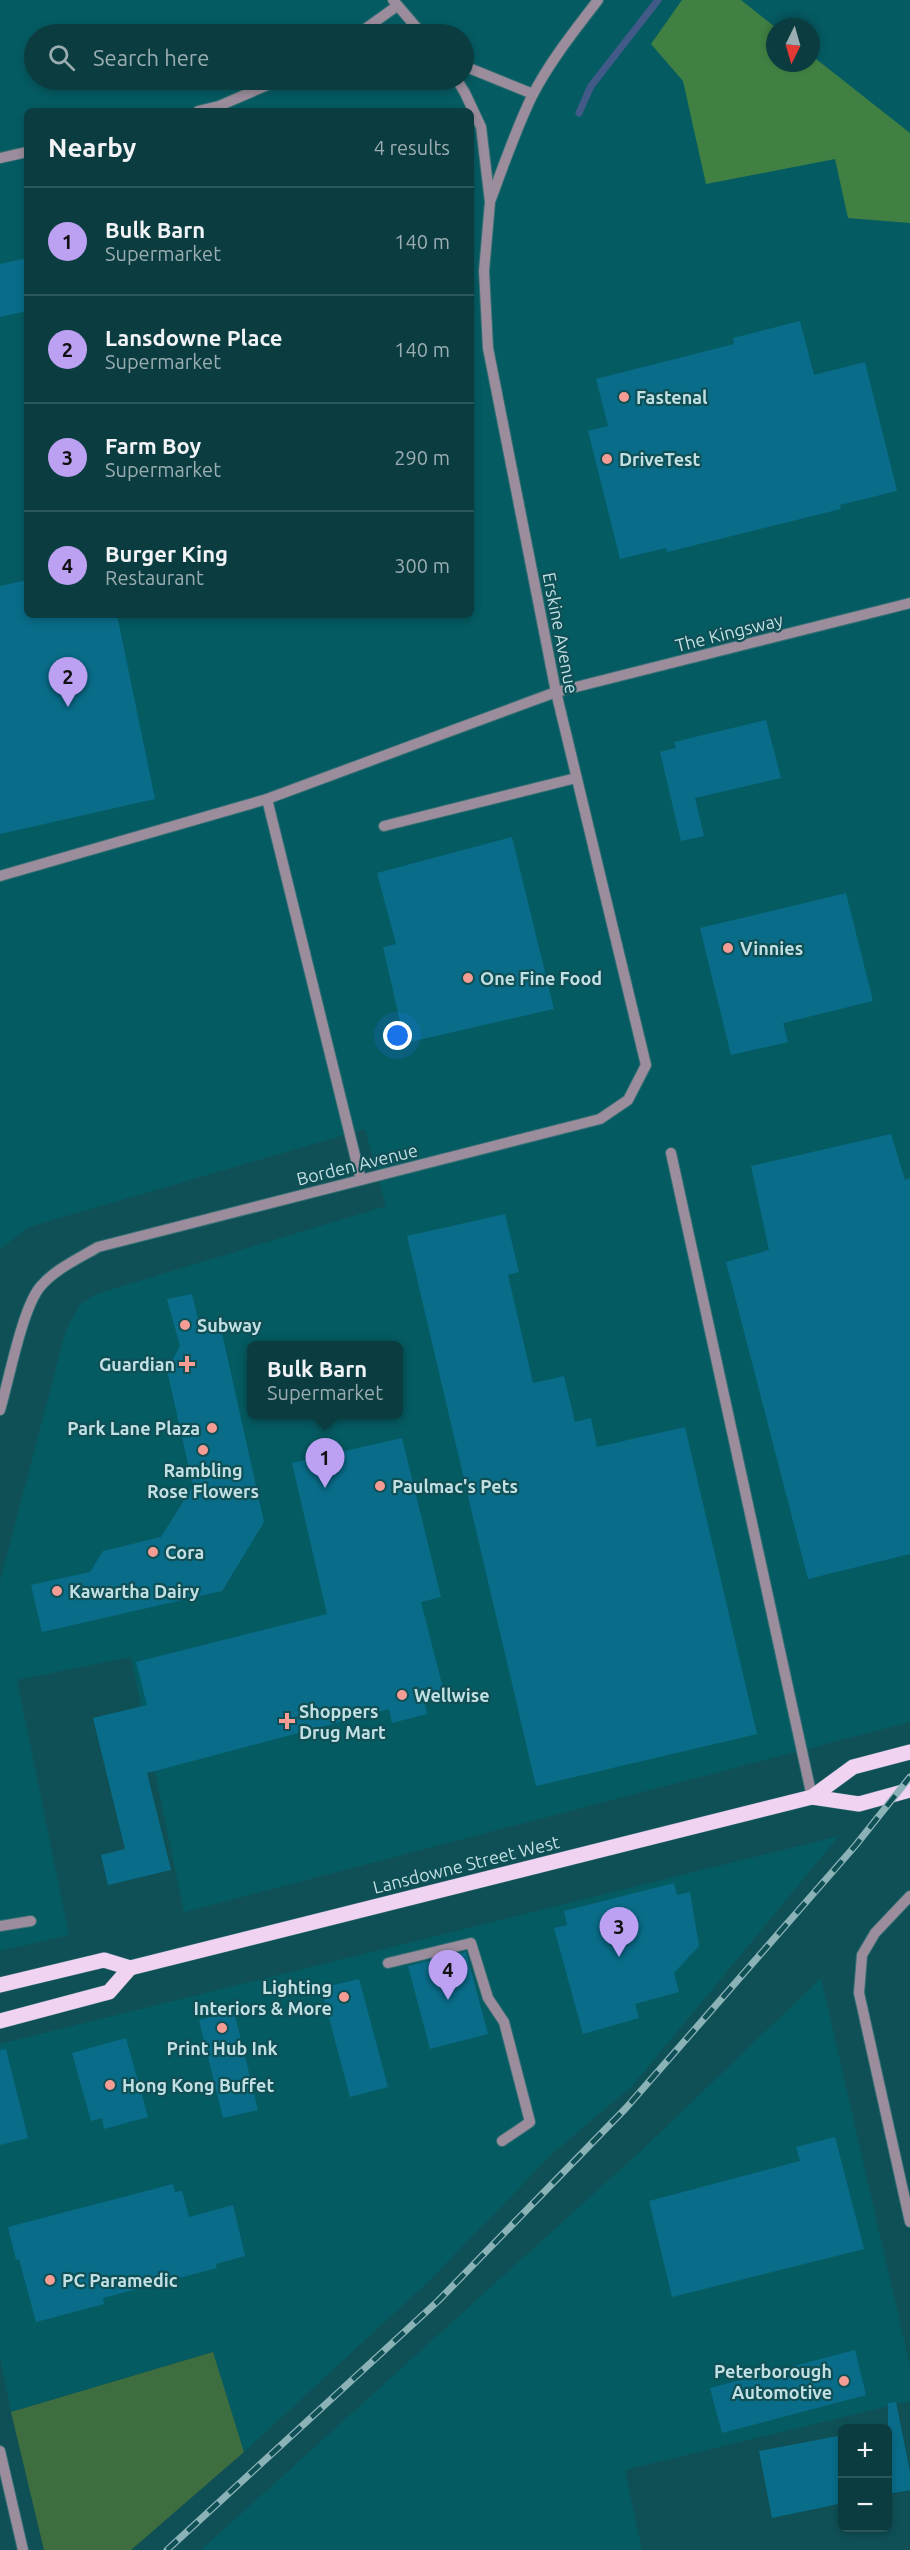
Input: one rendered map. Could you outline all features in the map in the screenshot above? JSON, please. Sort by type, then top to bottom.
[{"type":"main road","name":"Lansdowne Street West","points":[[0,1985],[104,1960],[130,1968],[812,1797],[853,1767],[910,1752]]},
{"type":"main road","name":"Lansdowne Street West","points":[[812,1797],[859,1804],[910,1790]]},
{"type":"main road","points":[[0,2021],[109,1992],[130,1968]]},
{"type":"street","points":[[490,202],[533,94],[568,39],[598,0]]},
{"type":"street","points":[[370,24],[395,3],[413,24]]},
{"type":"street","points":[[474,70],[533,94]]},
{"type":"street","points":[[211,108],[256,90]]},
{"type":"street","points":[[462,90],[471,108]]},
{"type":"street","points":[[474,113],[481,127],[490,202]]},
{"type":"street","points":[[0,158],[24,153]]},
{"type":"street","name":"Erskine Avenue","points":[[490,202],[484,272],[488,348],[556,692],[646,1065]]},
{"type":"street","name":"The Kingsway","points":[[0,876],[267,799],[556,692],[910,603]]},
{"type":"street","points":[[384,826],[576,778]]},
{"type":"street","points":[[267,799],[360,1180]]},
{"type":"street","name":"Borden Avenue","points":[[0,1410],[28,1312],[40,1287],[57,1271],[98,1247],[600,1119],[628,1100],[646,1065]]},
{"type":"street","points":[[671,1153],[812,1797]]},
{"type":"street","points":[[910,1896],[874,1933],[862,1955],[859,1992],[910,2222]]},
{"type":"street","points":[[0,1926],[31,1921]]},
{"type":"street","points":[[388,1963],[471,1943],[488,1998],[504,2022],[530,2122],[502,2141]]},
{"type":"street","points":[[0,2451],[4,2489],[23,2550]]},
{"type":"shaded area","points":[[0,0],[910,0],[910,1722],[184,1912],[131,1657],[17,1680],[69,1935],[0,1951],[0,1581],[66,1330],[80,1304],[96,1294],[386,1206],[365,1129],[29,1227],[0,1249]]},
{"type":"shaded area","points":[[839,1836],[633,2085],[552,2154],[429,2281],[244,2452],[212,2352],[11,2412],[0,2358],[0,2044]]},
{"type":"shaded area","points":[[821,1978],[910,2366],[910,2401],[625,2470],[642,2550],[201,2550],[644,2148]]},
{"type":"green space","points":[[682,0],[741,0],[766,20],[766,72],[820,72],[820,62],[910,133],[910,223],[848,218],[835,159],[706,184],[683,81],[651,44]]},
{"type":"green space","points":[[213,2352],[244,2452],[131,2550],[44,2550],[11,2412]]},
{"type":"building","points":[[24,259],[24,312],[0,317],[0,264]]},
{"type":"building","points":[[800,321],[814,375],[865,362],[897,491],[840,505],[841,509],[667,552],[666,548],[620,559],[588,431],[608,426],[596,379],[734,344],[733,338]]},
{"type":"building","points":[[24,581],[24,618],[118,618],[155,799],[0,834],[0,586]]},
{"type":"building","points":[[766,720],[781,778],[695,798],[704,836],[681,841],[660,752],[676,748],[674,742]]},
{"type":"building","points":[[512,837],[554,1009],[405,1043],[383,947],[396,944],[377,873]]},
{"type":"building","points":[[846,893],[873,1001],[783,1023],[788,1042],[731,1055],[700,928]]},
{"type":"building","points":[[891,1134],[905,1180],[910,1178],[910,1554],[808,1579],[726,1262],[769,1250],[751,1166]]},
{"type":"building","points":[[505,1214],[519,1272],[508,1275],[533,1383],[564,1376],[575,1422],[591,1418],[597,1447],[685,1427],[757,1734],[536,1786],[407,1236]]},
{"type":"building","name":"Park Lane Plaza","points":[[192,1294],[200,1327],[220,1324],[264,1522],[222,1591],[42,1632],[31,1585],[90,1572],[103,1551],[161,1537],[193,1486],[167,1370],[180,1346],[167,1299]]},
{"type":"building","points":[[402,1438],[441,1597],[421,1602],[445,1696],[424,1701],[427,1714],[392,1723],[389,1709],[147,1773],[171,1870],[108,1885],[101,1855],[125,1849],[93,1718],[147,1705],[136,1662],[327,1614],[292,1463]]},
{"type":"building","points":[[674,1883],[677,1895],[690,1892],[699,1946],[674,1973],[679,1992],[635,2004],[639,2018],[583,2034],[554,1928],[567,1925],[564,1911]]},
{"type":"building","points":[[466,1952],[488,2034],[430,2049],[408,1966]]},
{"type":"building","points":[[359,1979],[388,2087],[350,2097],[321,1988]]},
{"type":"building","points":[[234,2011],[258,2110],[223,2118],[199,2020]]},
{"type":"building","name":"Hong Kong Buffet","points":[[126,2038],[148,2117],[104,2129],[102,2118],[91,2121],[72,2053]]},
{"type":"building","points":[[6,2049],[28,2138],[0,2145],[0,2050]]},
{"type":"building","points":[[835,2137],[864,2249],[672,2297],[649,2201],[800,2161],[796,2147]]},
{"type":"building","points":[[173,2184],[175,2192],[182,2191],[189,2217],[233,2205],[245,2256],[216,2264],[217,2268],[103,2298],[104,2304],[36,2322],[8,2227]]},
{"type":"building","points":[[855,2350],[866,2395],[722,2433],[710,2388]]},
{"type":"building","points":[[896,2402],[910,2472],[910,2490],[892,2493],[892,2424],[888,2424],[888,2403]]},
{"type":"building","points":[[838,2436],[838,2504],[772,2518],[759,2451]]},
{"type":"waterway","points":[[579,113],[591,86],[658,0]]},
{"type":"railway","points":[[167,2550],[438,2301],[626,2108],[855,1846],[910,1777]]},
{"type":"place","name":"Fastenal","points":[[624,397]]},
{"type":"place","name":"DriveTest","points":[[607,459]]},
{"type":"place","name":"Lansdowne Place","points":[[68,707]]},
{"type":"place","name":"Vinnies","points":[[728,948]]},
{"type":"place","name":"One Fine Food","points":[[468,978]]},
{"type":"place","name":"Subway","points":[[185,1325]]},
{"type":"place","name":"Guardian","points":[[187,1364]]},
{"type":"place","name":"Park Lane Plaza","points":[[212,1428]]},
{"type":"place","name":"Rambling Rose Flowers","points":[[203,1450]]},
{"type":"place","name":"Paulmac's Pets","points":[[380,1486]]},
{"type":"place","name":"Bulk Barn","points":[[325,1488]]},
{"type":"place","name":"Cora","points":[[153,1552]]},
{"type":"place","name":"Kawartha Dairy","points":[[57,1591]]},
{"type":"place","name":"Wellwise","points":[[402,1695]]},
{"type":"place","name":"Shoppers Drug Mart","points":[[287,1721]]},
{"type":"place","name":"Farm Boy","points":[[619,1957]]},
{"type":"place","name":"Lighting Interiors & More","points":[[344,1997]]},
{"type":"place","name":"Burger King","points":[[448,2000]]},
{"type":"place","name":"Print Hub Ink","points":[[222,2028]]},
{"type":"place","name":"Hong Kong Buffet","points":[[110,2085]]},
{"type":"place","name":"PC Paramedic","points":[[50,2280]]},
{"type":"place","name":"Peterborough Automotive","points":[[844,2381]]}]
